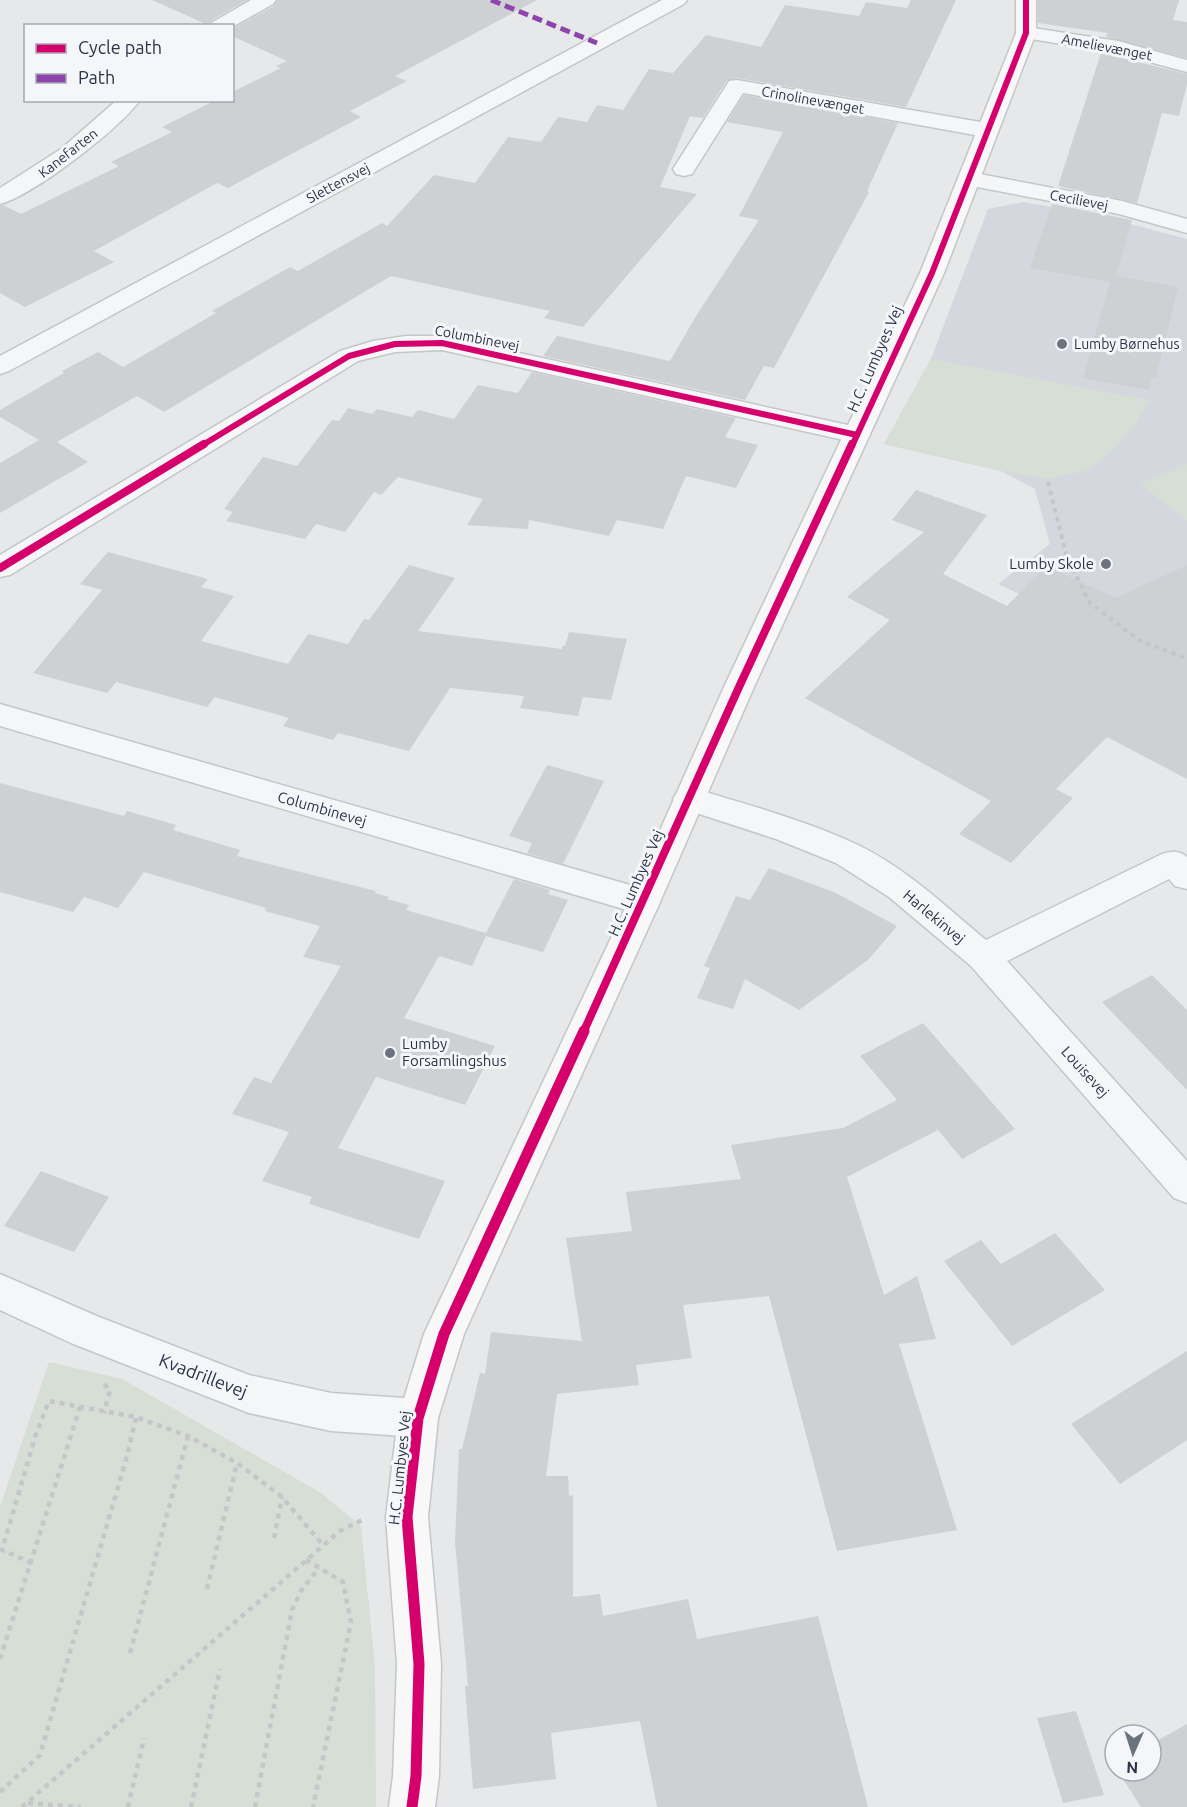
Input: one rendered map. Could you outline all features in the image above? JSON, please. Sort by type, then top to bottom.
[{"type":"street","points":[[224,24],[266,0]]},
{"type":"street","name":"Slettensvej","points":[[0,366],[677,0]]},
{"type":"street","name":"H.C. Lumbyes Vej","points":[[412,1807],[416,1776],[419,1664],[408,1517],[418,1418],[444,1334],[932,273],[986,130],[1026,33],[1026,0]]},
{"type":"street","name":"Amelievænget","points":[[1026,33],[1118,47],[1187,66]]},
{"type":"street","name":"Crinolinevænget","points":[[684,170],[737,86],[986,130]]},
{"type":"street","name":"Kanefarten","points":[[0,197],[25,185],[79,147],[128,102]]},
{"type":"street","name":"Cecilievej","points":[[969,179],[1122,208],[1187,226]]},
{"type":"street","name":"Columbinevej","points":[[0,568],[349,356],[379,345],[411,341],[442,343],[857,435]]},
{"type":"street","name":"Columbinevej","points":[[0,715],[644,902]]},
{"type":"street","name":"Harlekinvej","points":[[689,800],[787,831],[847,854],[900,888],[983,957]]},
{"type":"street","points":[[983,957],[1182,866]]},
{"type":"street","name":"Louisevej","points":[[983,957],[1187,1187]]},
{"type":"street","name":"Kvadrillevej","points":[[0,1291],[94,1333],[249,1394],[331,1412],[418,1418]]},
{"type":"path","points":[[1048,482],[1066,554],[1089,603],[1139,640],[1187,658]]},
{"type":"path","points":[[101,1382],[110,1390],[104,1413]]},
{"type":"path","points":[[32,1563],[1,1550],[36,1434],[49,1401],[104,1413],[136,1417],[188,1436],[237,1463],[282,1497],[323,1545]]},
{"type":"path","points":[[0,1659],[80,1407]]},
{"type":"path","points":[[0,1792],[40,1755],[128,1456],[136,1417]]},
{"type":"path","points":[[130,1653],[188,1436]]},
{"type":"path","points":[[207,1589],[237,1463]]},
{"type":"path","points":[[274,1538],[282,1497]]},
{"type":"path","points":[[25,1805],[340,1531],[360,1520],[408,1517]]},
{"type":"path","points":[[306,1560],[343,1582],[351,1622],[313,1807]]},
{"type":"path","points":[[255,1807],[292,1610],[301,1591],[319,1568]]},
{"type":"path","points":[[190,1807],[220,1669]]},
{"type":"path","points":[[128,1807],[144,1738]]},
{"type":"path","points":[[25,1805],[81,1807]]},
{"type":"shaded area","name":"Lumby Børnehus","points":[[1023,202],[1093,214],[1187,239],[1187,671],[998,584],[1050,544],[1035,489],[1001,471],[884,444],[931,359],[988,209]]},
{"type":"shaded area","points":[[931,359],[1149,400],[1137,422],[1113,450],[1089,470],[1049,479],[1001,471],[884,444]]},
{"type":"shaded area","points":[[1187,464],[1187,521],[1140,484]]},
{"type":"shaded area","points":[[49,1362],[122,1379],[321,1493],[361,1526],[375,1667],[376,1807],[0,1807],[0,1507]]},
{"type":"building","points":[[152,0],[247,0],[206,24]]},
{"type":"building","points":[[278,0],[537,0],[395,76],[407,81],[350,111],[361,117],[228,188],[217,183],[94,251],[114,262],[25,307],[0,293],[0,206],[3,205],[21,214],[119,166],[111,162],[172,132],[162,127],[212,102],[234,102],[234,91],[281,68],[276,66],[287,61],[234,37],[234,28],[274,6]]},
{"type":"building","points":[[911,0],[956,0],[906,107],[737,78],[727,80],[703,118],[690,116],[660,187],[697,194],[583,327],[544,318],[550,311],[391,276],[164,412],[137,396],[57,442],[88,462],[0,513],[0,463],[39,440],[0,417],[0,410],[64,373],[62,371],[98,352],[123,367],[216,313],[212,311],[290,267],[298,271],[382,223],[387,226],[434,175],[475,183],[508,137],[541,142],[558,117],[587,122],[597,105],[623,110],[649,69],[673,73],[706,35],[761,47],[785,5],[859,16],[866,2],[907,8]]},
{"type":"building","points":[[1038,0],[1179,0],[1173,20],[1187,22],[1187,58],[1106,37],[1108,33],[1038,23]]},
{"type":"building","points":[[1101,53],[1187,74],[1187,84],[1179,116],[1162,113],[1137,203],[1058,186]]},
{"type":"building","points":[[744,95],[898,123],[867,191],[869,192],[774,368],[764,366],[745,400],[543,356],[557,336],[670,361],[696,316],[759,220],[739,216],[783,132],[727,122]]},
{"type":"building","points":[[1052,204],[1132,220],[1116,276],[1178,287],[1156,378],[1152,377],[1149,390],[1083,378],[1110,282],[1030,268]]},
{"type":"building","points":[[532,372],[736,418],[725,437],[758,445],[736,488],[686,476],[663,529],[617,520],[609,536],[529,520],[528,529],[467,525],[483,499],[398,477],[381,495],[374,492],[345,532],[316,524],[305,539],[226,521],[233,512],[224,509],[263,457],[297,466],[332,420],[339,421],[348,408],[372,414],[377,409],[412,417],[418,410],[454,419],[478,385],[518,393]]},
{"type":"building","points":[[916,490],[987,515],[943,574],[1007,606],[1046,566],[1116,598],[1187,565],[1187,779],[1107,737],[1056,789],[1073,798],[1011,863],[959,834],[991,801],[805,698],[890,620],[847,597],[924,532],[892,520]]},
{"type":"building","points":[[108,552],[208,579],[201,587],[234,596],[201,641],[288,664],[308,634],[348,644],[364,619],[369,620],[409,565],[455,578],[418,631],[562,649],[569,632],[627,639],[611,700],[583,697],[578,716],[520,708],[524,696],[450,688],[409,751],[338,733],[333,740],[283,726],[289,718],[215,697],[207,707],[116,682],[107,693],[33,673],[102,590],[80,584]]},
{"type":"building","points":[[547,765],[604,781],[563,864],[527,853],[532,843],[509,836]]},
{"type":"building","points":[[0,783],[124,816],[127,811],[176,825],[173,830],[240,850],[237,856],[376,891],[375,893],[389,897],[387,899],[409,905],[406,910],[486,933],[514,879],[550,890],[548,894],[568,900],[543,952],[486,936],[472,966],[439,956],[404,1018],[495,1046],[465,1105],[376,1077],[338,1148],[445,1181],[419,1239],[309,1204],[312,1197],[262,1181],[289,1132],[232,1114],[254,1077],[271,1083],[341,966],[303,957],[320,926],[144,872],[118,908],[84,897],[73,912],[0,892]]},
{"type":"building","points":[[769,868],[836,893],[897,926],[868,960],[799,1010],[745,979],[733,1009],[697,998],[710,968],[704,966],[736,896],[750,900]]},
{"type":"building","points":[[1152,975],[1187,1010],[1187,1090],[1102,1002]]},
{"type":"building","points":[[923,1023],[1015,1129],[962,1159],[938,1130],[847,1177],[884,1295],[917,1276],[936,1339],[899,1344],[957,1530],[837,1551],[769,1296],[683,1305],[692,1358],[636,1365],[639,1385],[557,1394],[546,1476],[568,1476],[569,1496],[573,1495],[573,1597],[600,1594],[603,1616],[688,1599],[697,1639],[818,1616],[868,1807],[657,1807],[640,1721],[551,1733],[556,1779],[473,1789],[465,1686],[468,1686],[455,1542],[459,1449],[462,1449],[480,1373],[485,1374],[491,1332],[582,1341],[566,1238],[632,1231],[626,1192],[741,1179],[731,1145],[843,1128],[897,1100],[860,1056]]},
{"type":"building","points":[[41,1171],[109,1197],[74,1252],[4,1226]]},
{"type":"building","points":[[1055,1233],[1105,1290],[1012,1346],[944,1261],[981,1240],[1001,1264]]},
{"type":"building","points":[[1187,1351],[1187,1440],[1120,1484],[1071,1424]]},
{"type":"building","points":[[1076,1711],[1104,1795],[1063,1803],[1037,1718]]},
{"type":"building","points":[[1187,1724],[1187,1807],[1141,1807],[1126,1783],[1163,1783],[1163,1737]]},
{"type":"marked path","points":[[491,0],[597,43]]},
{"type":"cycle path","points":[[412,1807],[416,1776],[419,1664],[407,1517],[418,1418],[444,1334],[644,902],[739,687],[932,273],[1026,33],[1026,0]]},
{"type":"cycle path","points":[[0,568],[349,356],[395,344],[442,343],[857,435]]},
{"type":"place","name":"Lumby Børnehus","points":[[1062,344]]},
{"type":"place","name":"Lumby Skole","points":[[1106,564]]},
{"type":"place","name":"Lumby Forsamlingshus","points":[[390,1053]]}]
